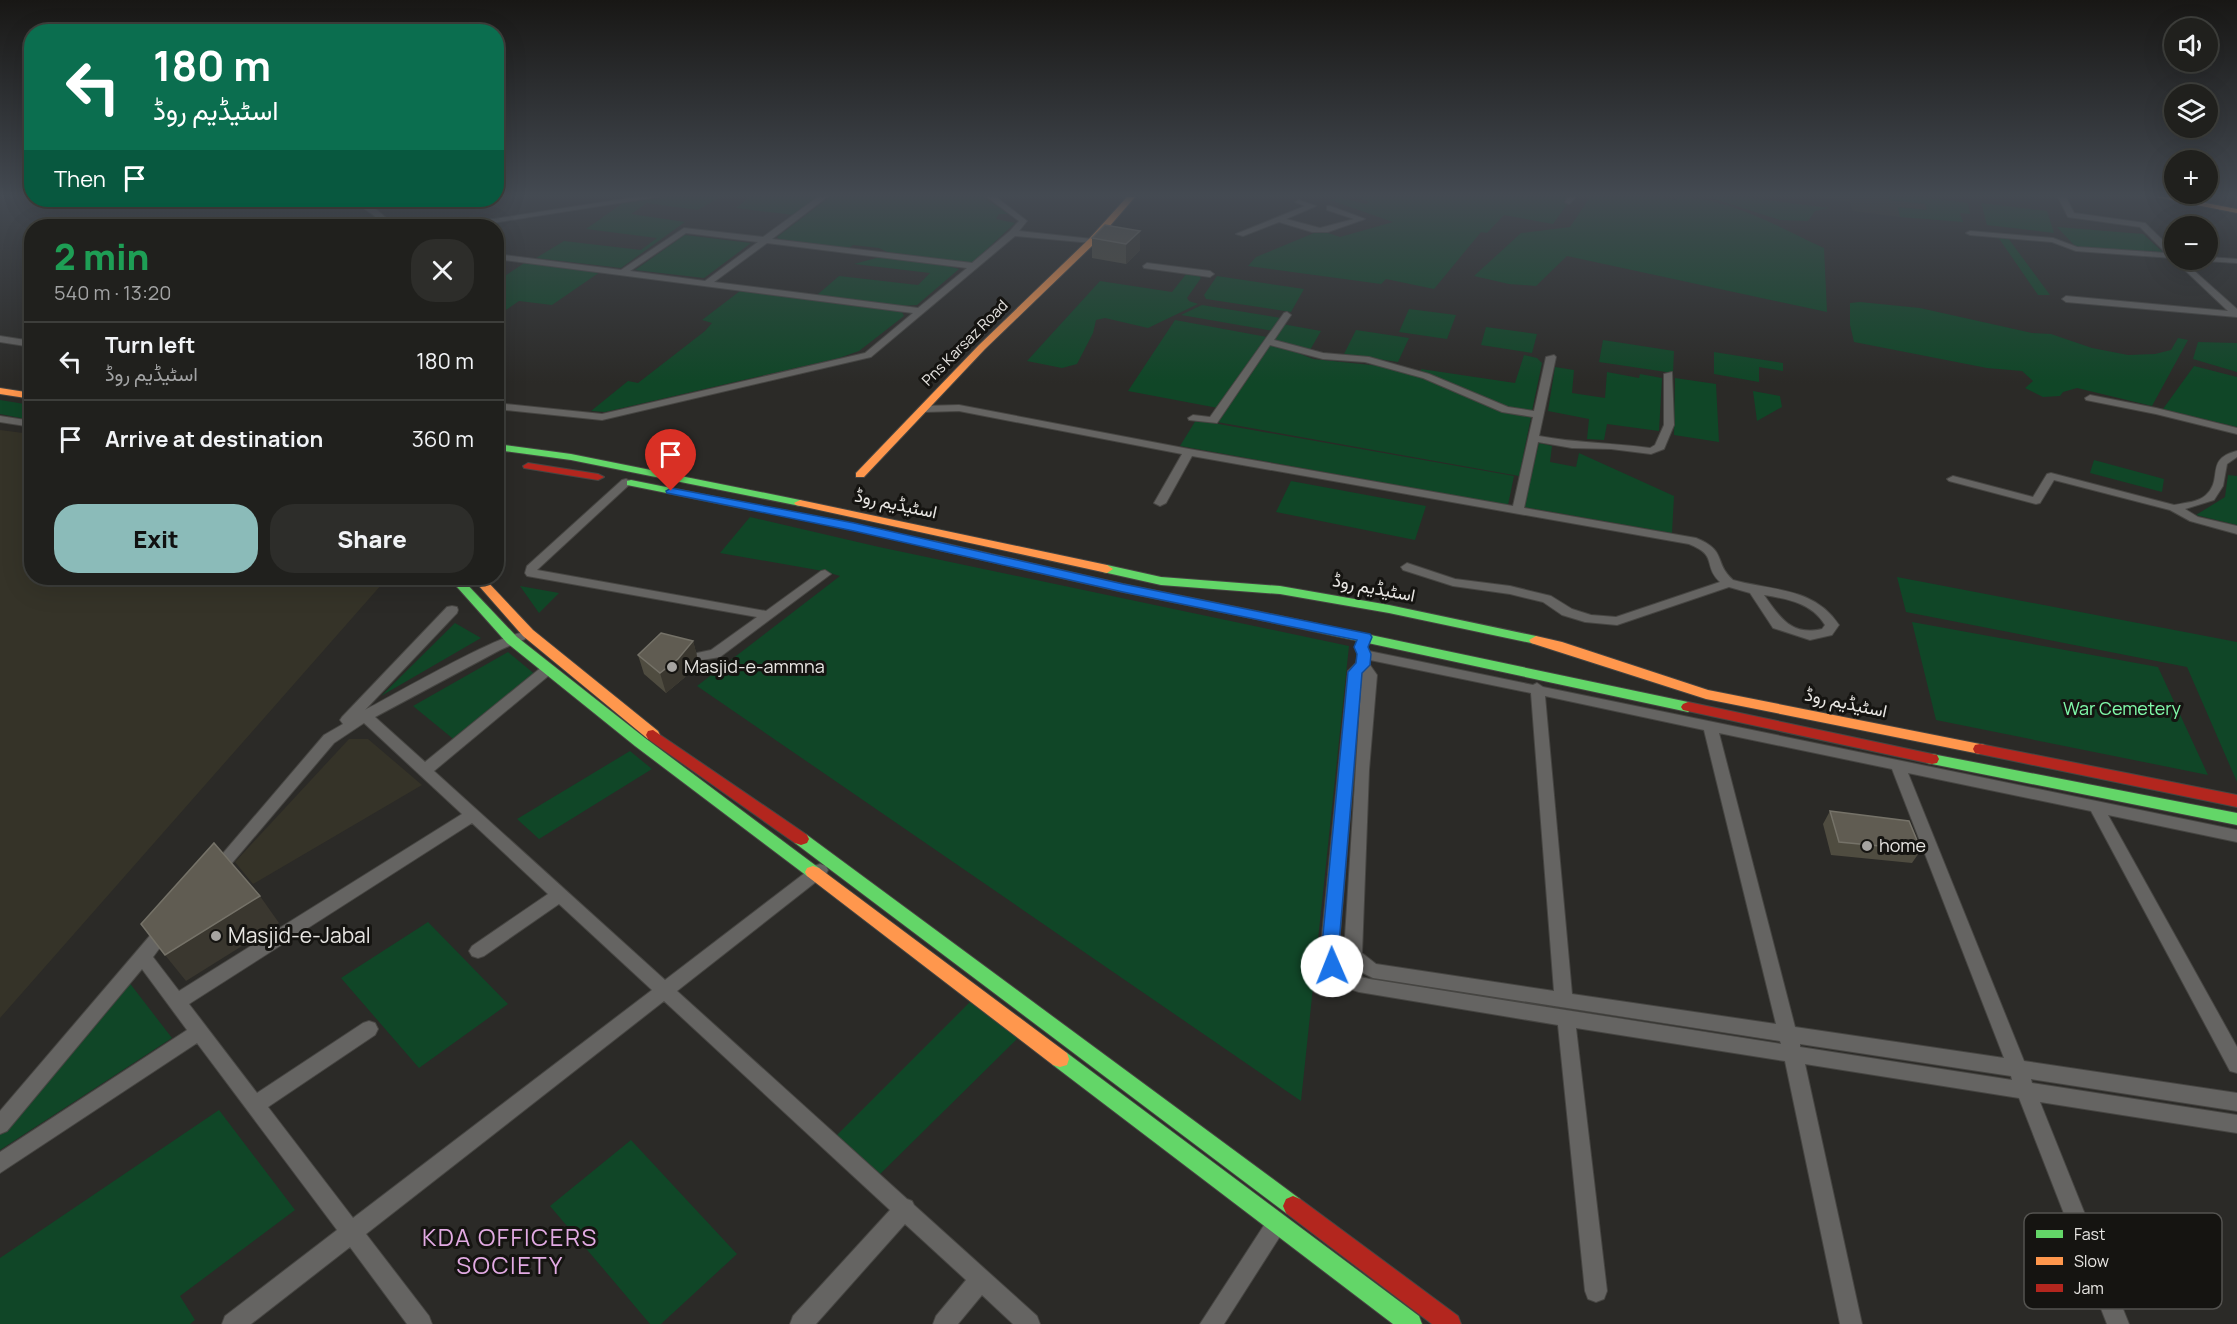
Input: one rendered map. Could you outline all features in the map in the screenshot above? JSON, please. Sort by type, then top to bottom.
[{"type":"main road","name":"Pns Karsaz Road","points":[[860,476],[982,347],[1074,259]]},
{"type":"main road","points":[[0,384],[24,387]]},
{"type":"main road","points":[[0,391],[24,395]]},
{"type":"main road","name":"اسٹیڈیم روڈ","points":[[504,448],[571,457],[697,481],[1161,581],[1280,590],[1389,609],[1557,645],[1706,694],[2237,801]]},
{"type":"main road","name":"اسٹیڈیم روڈ","points":[[518,465],[626,482],[854,527],[1123,588],[1476,660],[1873,747],[2237,819]]},
{"type":"main road","points":[[461,585],[512,640],[548,669],[660,749],[832,861],[1450,1324]]},
{"type":"main road","points":[[484,585],[528,633],[660,749],[814,874],[1412,1324]]},
{"type":"main road","points":[[1237,611],[1314,616],[1402,629],[1389,609]]},
{"type":"main road","points":[[1476,660],[1455,649],[1455,639],[1464,637],[1527,652]]},
{"type":"main road","points":[[1566,662],[1648,683],[1706,694]]},
{"type":"street","points":[[518,259],[918,311]]},
{"type":"street","points":[[623,272],[642,259]]},
{"type":"street","points":[[707,283],[739,259]]},
{"type":"street","points":[[915,259],[973,266]]},
{"type":"street","points":[[504,407],[602,417],[868,355],[982,259]]},
{"type":"street","points":[[2218,260],[2237,261]]},
{"type":"street","points":[[1147,266],[1210,274]]},
{"type":"street","points":[[2189,270],[2236,314]]},
{"type":"street","points":[[2066,299],[2236,314]]},
{"type":"street","points":[[1193,418],[1213,421],[1287,315]]},
{"type":"street","points":[[0,339],[24,343]]},
{"type":"street","points":[[1268,341],[1323,356],[1366,359],[1426,376],[1506,410],[1539,415]]},
{"type":"street","points":[[1518,510],[1551,357]]},
{"type":"street","points":[[1534,438],[1572,445],[1611,446],[1651,451],[1660,447],[1669,425],[1669,374]]},
{"type":"street","points":[[2090,398],[2237,431]]},
{"type":"street","points":[[923,409],[959,408],[1190,452],[1692,541],[1707,547],[1714,556],[1718,573],[1730,583],[1754,590],[1800,598],[1816,606],[1832,625],[1827,632],[1810,636],[1778,625],[1754,590]]},
{"type":"street","points":[[0,419],[24,423]]},
{"type":"street","points":[[1160,503],[1190,452]]},
{"type":"street","points":[[2174,508],[2209,500],[2218,490],[2222,463],[2230,456],[2237,454]]},
{"type":"street","points":[[1953,479],[2036,501],[2051,476],[2174,508],[2194,519],[2237,530]]},
{"type":"street","points":[[626,482],[531,568],[531,573],[767,615]]},
{"type":"street","points":[[1407,567],[1453,582],[1510,590],[1547,599],[1567,612],[1599,620],[1617,621],[1730,583]]},
{"type":"street","points":[[702,656],[715,654],[825,574]]},
{"type":"street","points":[[208,880],[329,739],[452,610]]},
{"type":"street","points":[[329,739],[365,716],[528,633]]},
{"type":"street","points":[[1365,637],[1361,647],[1364,659],[1355,672],[1329,956],[1334,971],[1342,979],[1376,988],[1787,1032],[2019,1070],[2237,1102]]},
{"type":"street","points":[[1364,659],[1537,688],[2237,836]]},
{"type":"street","points":[[424,771],[548,669]]},
{"type":"street","points":[[1537,688],[1565,1009],[1596,1291]]},
{"type":"street","points":[[365,716],[1029,1324]]},
{"type":"street","points":[[1710,725],[1793,1054],[1851,1324]]},
{"type":"street","points":[[1898,766],[2075,1213]]},
{"type":"street","points":[[2095,805],[2237,1065]]},
{"type":"street","points":[[178,1002],[472,815]]},
{"type":"street","points":[[233,1324],[832,861]]},
{"type":"street","points":[[478,951],[559,896]]},
{"type":"street","points":[[0,1125],[172,921]]},
{"type":"street","points":[[142,956],[421,1324]]},
{"type":"street","points":[[1565,1009],[1793,1054],[2237,1124]]},
{"type":"street","points":[[255,1105],[369,1029]]},
{"type":"street","points":[[0,1162],[199,1032]]},
{"type":"street","points":[[801,1324],[904,1208]]},
{"type":"street","points":[[1211,1324],[1277,1223]]},
{"type":"street","points":[[944,1324],[980,1280]]},
{"type":"street","points":[[2112,1309],[2118,1324]]},
{"type":"shaded area","points":[[0,430],[24,433],[24,585],[381,585],[0,1018]]},
{"type":"shaded area","points":[[349,739],[368,739],[422,785],[253,884],[235,862]]},
{"type":"green space","points":[[543,259],[634,259],[621,268]]},
{"type":"green space","points":[[651,259],[730,259],[704,278],[635,270]]},
{"type":"green space","points":[[873,259],[894,259],[959,269],[917,305],[902,306],[817,295],[839,276],[918,285],[930,273],[854,264]]},
{"type":"green space","points":[[939,259],[977,259],[972,263]]},
{"type":"green space","points":[[1254,259],[1459,259],[1434,289],[1386,279],[1381,284],[1248,266]]},
{"type":"green space","points":[[1493,259],[1564,259],[1536,286],[1509,284],[1474,276]]},
{"type":"green space","points":[[1580,259],[1825,259],[1827,312]]},
{"type":"green space","points":[[2013,259],[2023,259],[2050,295],[2038,295]]},
{"type":"green space","points":[[526,262],[600,272],[552,305],[519,301],[504,311],[504,276]]},
{"type":"green space","points":[[1187,273],[1197,274],[1201,278],[1187,298],[1198,304],[1148,328],[1105,318],[1096,320],[1093,333],[1077,364],[1062,368],[1027,361],[1100,281],[1172,292]]},
{"type":"green space","points":[[1217,276],[1304,289],[1291,312],[1206,299],[1204,295]]},
{"type":"green space","points":[[740,291],[902,312],[904,316],[859,351],[839,358],[605,412],[591,411],[628,381],[638,383],[705,331],[712,323],[702,320]]},
{"type":"green space","points":[[1850,303],[1920,308],[2032,333],[2051,334],[2092,348],[2128,355],[2155,354],[2171,350],[2178,338],[2188,340],[2152,406],[2077,388],[2063,392],[2060,396],[2043,397],[2025,388],[2033,381],[2022,371],[1987,368],[1854,342],[1850,325]]},
{"type":"green space","points":[[1202,305],[1281,318],[1273,331],[1181,315]]},
{"type":"green space","points":[[1409,309],[1456,315],[1447,339],[1399,332]]},
{"type":"green space","points":[[1175,320],[1267,337],[1218,408],[1128,391]]},
{"type":"green space","points":[[1282,324],[1321,331],[1310,350],[1270,341]]},
{"type":"green space","points":[[1486,327],[1537,334],[1532,353],[1481,345]]},
{"type":"green space","points":[[1356,330],[1409,338],[1398,362],[1344,354]]},
{"type":"green space","points":[[1603,340],[1674,351],[1673,373],[1599,362]]},
{"type":"green space","points":[[1270,342],[1313,359],[1380,366],[1410,374],[1457,390],[1497,410],[1531,417],[1519,476],[1217,422]]},
{"type":"green space","points":[[2198,342],[2237,343],[2237,372],[2193,359]]},
{"type":"green space","points":[[1714,352],[1783,363],[1783,371],[1759,367],[1759,382],[1714,374]]},
{"type":"green space","points":[[1524,355],[1537,358],[1542,363],[1532,411],[1504,407],[1421,373],[1421,369],[1515,383]]},
{"type":"green space","points":[[2194,366],[2237,377],[2237,427],[2163,409]]},
{"type":"green space","points":[[1555,367],[1574,370],[1572,393],[1605,398],[1607,372],[1639,378],[1640,374],[1662,378],[1659,431],[1607,424],[1604,440],[1587,439],[1589,419],[1548,411]]},
{"type":"green space","points":[[1675,378],[1716,384],[1719,442],[1674,435]]},
{"type":"green space","points":[[1753,391],[1780,396],[1782,407],[1757,421]]},
{"type":"green space","points":[[0,400],[24,404],[24,419],[0,414]]},
{"type":"green space","points":[[1196,420],[1514,476],[1508,505],[1180,446]]},
{"type":"green space","points":[[1539,443],[1552,446],[1550,462],[1576,467],[1579,453],[1674,496],[1672,533],[1524,507]]},
{"type":"green space","points":[[2094,460],[2164,479],[2162,492],[2090,473]]},
{"type":"green space","points":[[2228,475],[2237,476],[2237,525],[2196,515],[2225,497]]},
{"type":"green space","points":[[1291,481],[1426,506],[1415,540],[1276,512]]},
{"type":"green space","points":[[750,517],[879,547],[1349,646],[1301,1101],[697,686],[840,576],[720,553]]},
{"type":"green space","points":[[1897,577],[2237,642],[2237,782],[2187,667],[1906,612]]},
{"type":"green space","points":[[520,586],[559,593],[539,613]]},
{"type":"green space","name":"War Cemetery","points":[[1912,622],[2158,667],[2208,775],[1936,720]]},
{"type":"green space","points":[[455,623],[481,638],[381,696]]},
{"type":"green space","points":[[508,652],[537,676],[457,742],[413,706]]},
{"type":"green space","points":[[630,751],[652,769],[539,839],[517,819]]},
{"type":"green space","points":[[428,922],[508,1004],[419,1068],[341,978]]},
{"type":"green space","points":[[125,977],[172,1038],[0,1150],[0,1125]]},
{"type":"green space","points":[[976,996],[1024,1032],[873,1181],[831,1141]]},
{"type":"green space","points":[[219,1110],[295,1210],[180,1296],[195,1320],[190,1324],[0,1324],[0,1258]]},
{"type":"green space","points":[[631,1140],[737,1254],[661,1324],[650,1324],[550,1206]]},
{"type":"building","points":[[661,633],[693,641],[678,659],[660,673],[638,655]]},
{"type":"building","points":[[1830,811],[1909,821],[1921,850],[1839,842]]},
{"type":"building","points":[[214,843],[260,896],[165,955],[141,924]]},
{"type":"traffic: fast","points":[[504,448],[571,457],[800,503]]},
{"type":"traffic: fast","points":[[631,483],[751,507]]},
{"type":"traffic: fast","points":[[1107,569],[1161,581],[1280,590],[1389,609],[1536,640]]},
{"type":"traffic: fast","points":[[461,585],[512,640],[640,742],[813,872]]},
{"type":"traffic: fast","points":[[1266,617],[1688,707]]},
{"type":"traffic: fast","points":[[1932,759],[2237,819]]},
{"type":"traffic: fast","points":[[801,839],[1293,1206]]},
{"type":"traffic: fast","points":[[1060,1059],[1411,1324]]},
{"type":"traffic: slow","points":[[860,475],[982,347],[1074,259]]},
{"type":"traffic: slow","points":[[0,391],[24,395]]},
{"type":"traffic: slow","points":[[800,503],[1107,569]]},
{"type":"traffic: slow","points":[[934,545],[1123,588],[1266,617]]},
{"type":"traffic: slow","points":[[484,585],[528,633],[653,735]]},
{"type":"traffic: slow","points":[[1536,640],[1706,694],[1980,749]]},
{"type":"traffic: slow","points":[[813,872],[1060,1059]]},
{"type":"traffic: jam","points":[[528,466],[598,477]]},
{"type":"traffic: jam","points":[[1688,707],[1932,759]]},
{"type":"traffic: jam","points":[[653,735],[801,839]]},
{"type":"traffic: jam","points":[[1980,749],[2237,801]]},
{"type":"traffic: jam","points":[[1293,1206],[1450,1324]]},
{"type":"place","name":"Masjid-e-ammna","points":[[672,667]]},
{"type":"place","name":"home","points":[[1867,846]]},
{"type":"place","name":"Masjid-e-Jabal","points":[[216,936]]},
{"type":"district","name":"KDA OFFICERS SOCIETY","points":[[510,1252]]},
{"type":"route","points":[[671,491],[854,527],[1123,588],[1365,637],[1361,647],[1364,654],[1363,665],[1355,672],[1329,956],[1332,966]]}]
